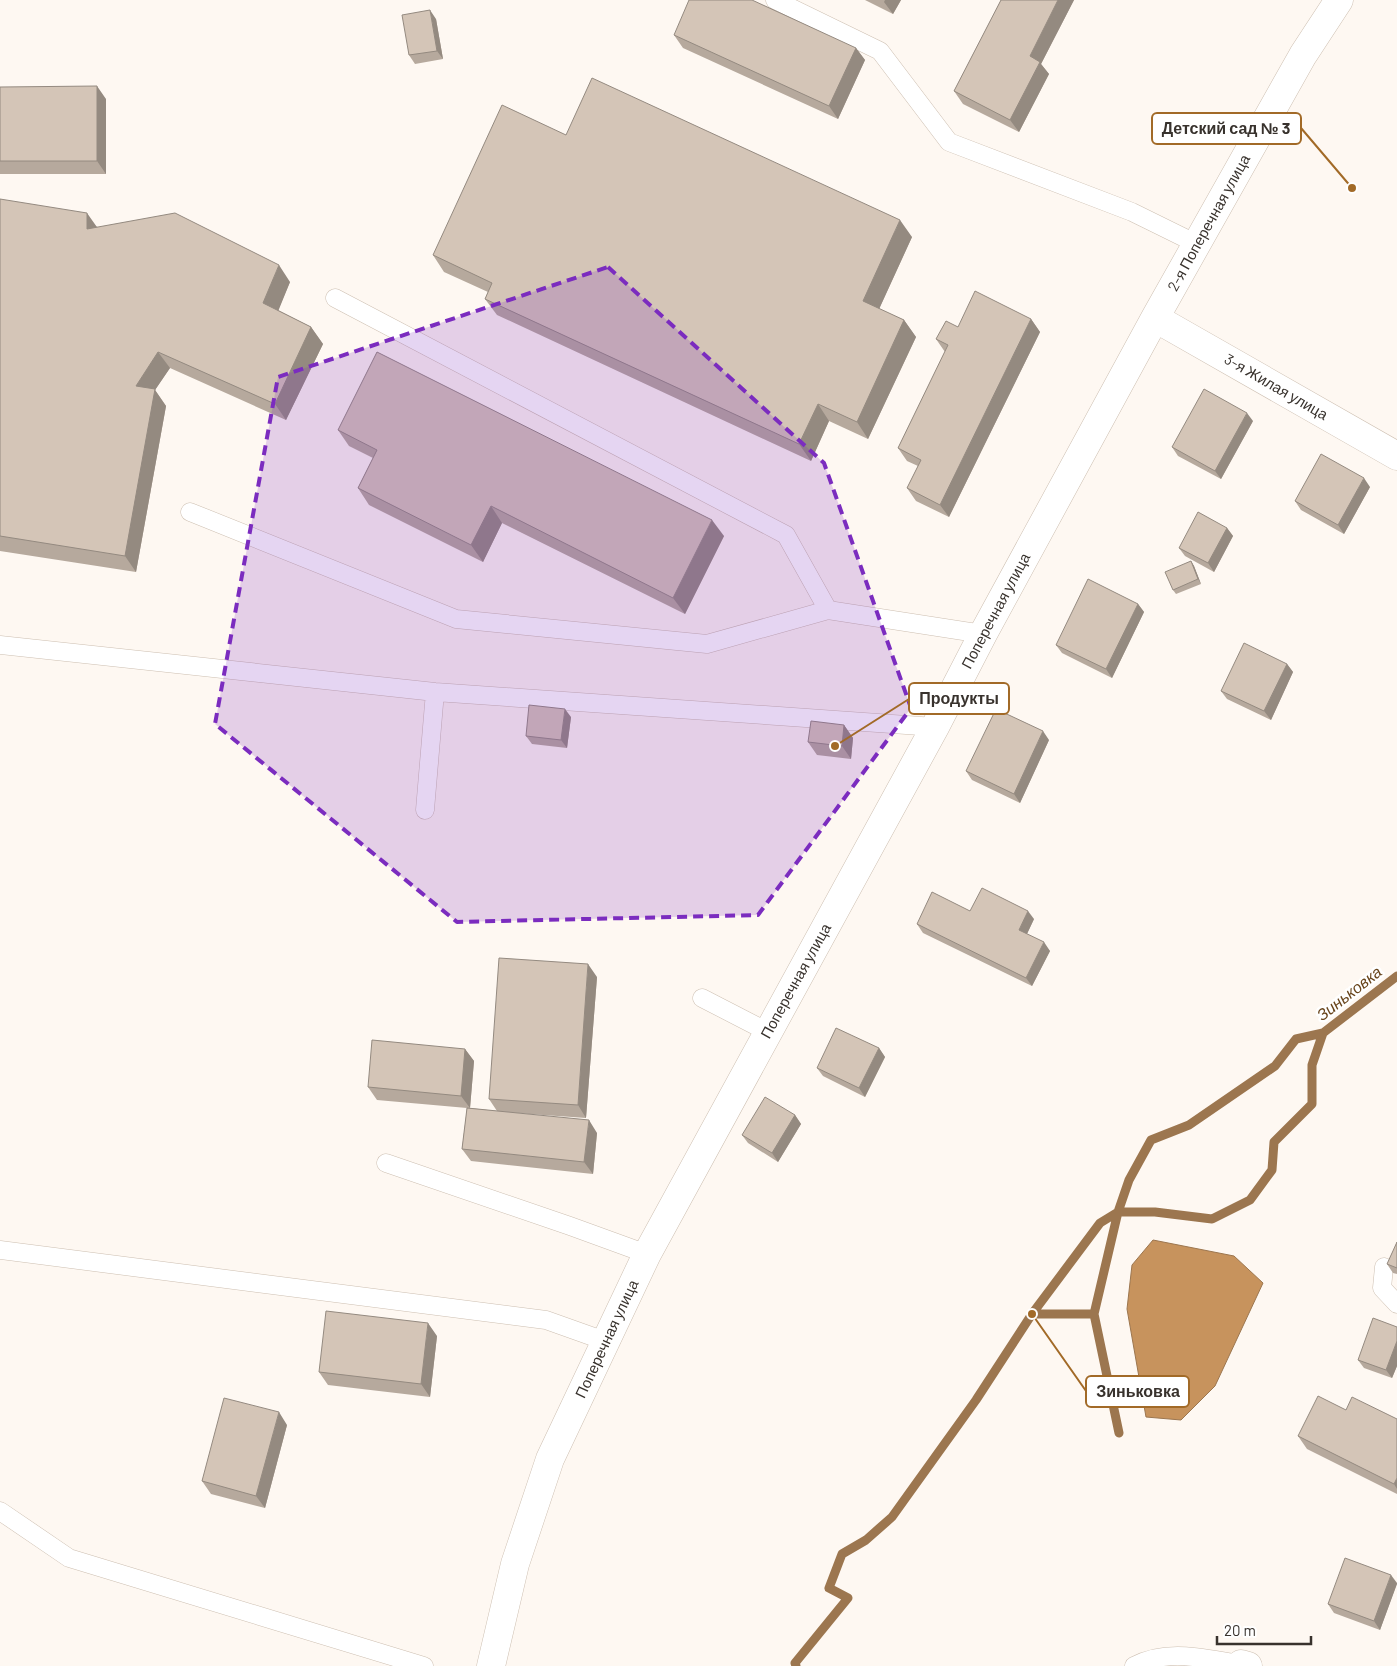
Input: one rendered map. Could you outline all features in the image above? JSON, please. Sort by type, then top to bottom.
[{"type":"street","name":"2-я Поперечная улица","points":[[1155,318],[1303,55],[1340,0]]},
{"type":"street","name":"3-я Жилая улица","points":[[1155,318],[1397,456]]},
{"type":"street","name":"Поперечная улица","points":[[491,1666],[515,1564],[550,1459],[647,1254],[1155,318]]},
{"type":"lane","points":[[775,0],[880,51],[949,142],[1132,212],[1197,244]]},
{"type":"lane","points":[[335,298],[786,535],[828,610]]},
{"type":"lane","points":[[190,512],[456,619],[707,644],[828,610],[983,634]]},
{"type":"lane","points":[[0,645],[435,692],[935,726]]},
{"type":"lane","points":[[425,810],[435,692]]},
{"type":"lane","points":[[702,998],[768,1032]]},
{"type":"lane","points":[[386,1163],[647,1254]]},
{"type":"lane","points":[[0,1250],[546,1320],[605,1341]]},
{"type":"lane","points":[[1384,1268],[1382,1288],[1397,1304]]},
{"type":"lane","points":[[0,1511],[69,1558],[424,1666]]},
{"type":"lane","points":[[1134,1666],[1152,1658],[1168,1656],[1187,1656],[1243,1665]]},
{"type":"highlighted area","points":[[608,267],[824,463],[911,708],[758,915],[457,922],[215,724],[278,377]]},
{"type":"shaded area","points":[[1153,1240],[1234,1256],[1263,1283],[1215,1386],[1181,1420],[1146,1417],[1127,1309],[1132,1265]]},
{"type":"building","points":[[689,0],[752,0],[856,48],[829,106],[674,35]]},
{"type":"building","points":[[1001,0],[1058,0],[1030,56],[1040,62],[1010,120],[954,91]]},
{"type":"building","points":[[430,10],[437,51],[409,55],[402,15]]},
{"type":"building","points":[[592,78],[900,220],[863,301],[904,320],[857,422],[818,404],[799,444],[485,299],[492,283],[433,255],[502,105],[566,135]]},
{"type":"building","points":[[97,86],[97,161],[0,161],[0,87]]},
{"type":"building","points":[[0,199],[87,213],[87,229],[175,213],[279,265],[263,303],[311,327],[275,404],[158,352],[136,386],[155,389],[125,556],[0,536]]},
{"type":"building","points":[[975,291],[1031,319],[940,505],[907,488],[921,460],[898,448],[948,345],[936,339],[946,321],[958,327]]},
{"type":"building","points":[[377,352],[712,520],[673,598],[491,506],[471,545],[358,488],[377,450],[338,430]]},
{"type":"building","points":[[1204,389],[1247,413],[1215,471],[1172,447]]},
{"type":"building","points":[[1321,454],[1364,478],[1338,525],[1295,501]]},
{"type":"building","points":[[1198,512],[1227,528],[1208,563],[1179,548]]},
{"type":"building","points":[[1191,561],[1198,579],[1173,590],[1165,572]]},
{"type":"building","points":[[1088,579],[1138,604],[1106,669],[1056,645]]},
{"type":"building","points":[[1244,643],[1287,664],[1264,711],[1221,691]]},
{"type":"building","points":[[529,705],[565,709],[561,740],[526,736]]},
{"type":"building","points":[[996,709],[1043,731],[1014,794],[966,771]]},
{"type":"building","points":[[811,721],[844,725],[842,746],[808,742]]},
{"type":"building","points":[[982,888],[1028,911],[1019,930],[1044,942],[1026,978],[917,924],[932,892],[970,911]]},
{"type":"building","points":[[499,958],[588,964],[578,1105],[489,1099]]},
{"type":"building","points":[[836,1028],[879,1048],[859,1088],[817,1068]]},
{"type":"building","points":[[372,1040],[465,1049],[461,1096],[368,1087]]},
{"type":"building","points":[[765,1097],[795,1115],[772,1153],[742,1135]]},
{"type":"building","points":[[467,1108],[589,1120],[584,1162],[462,1149]]},
{"type":"building","points":[[1397,1242],[1397,1268],[1387,1264]]},
{"type":"building","points":[[326,1311],[428,1323],[421,1384],[319,1372]]},
{"type":"building","points":[[1373,1318],[1397,1327],[1397,1341],[1386,1370],[1358,1360]]},
{"type":"building","points":[[1318,1396],[1346,1410],[1352,1397],[1397,1419],[1397,1478],[1394,1484],[1298,1436]]},
{"type":"building","points":[[224,1398],[279,1412],[256,1496],[202,1481]]},
{"type":"building","points":[[1345,1558],[1391,1575],[1374,1621],[1328,1604]]},
{"type":"waterway","name":"Зиньковка","points":[[796,1666],[795,1663],[848,1598],[829,1588],[842,1554],[866,1540],[892,1517],[976,1400],[1032,1314],[1100,1223],[1118,1212],[1129,1180],[1151,1140],[1189,1125],[1275,1066],[1296,1039],[1323,1033],[1397,976]]},
{"type":"waterway","points":[[1119,1433],[1094,1314],[1118,1212],[1155,1212],[1212,1219],[1250,1200],[1272,1170],[1274,1142],[1312,1104],[1312,1065],[1323,1033]]},
{"type":"waterway","points":[[1032,1314],[1094,1314]]},
{"type":"place","name":"Детский сад № 3","points":[[1352,188]]},
{"type":"place","name":"Продукты","points":[[835,746]]},
{"type":"place","name":"Зиньковка","points":[[1032,1314]]}]
